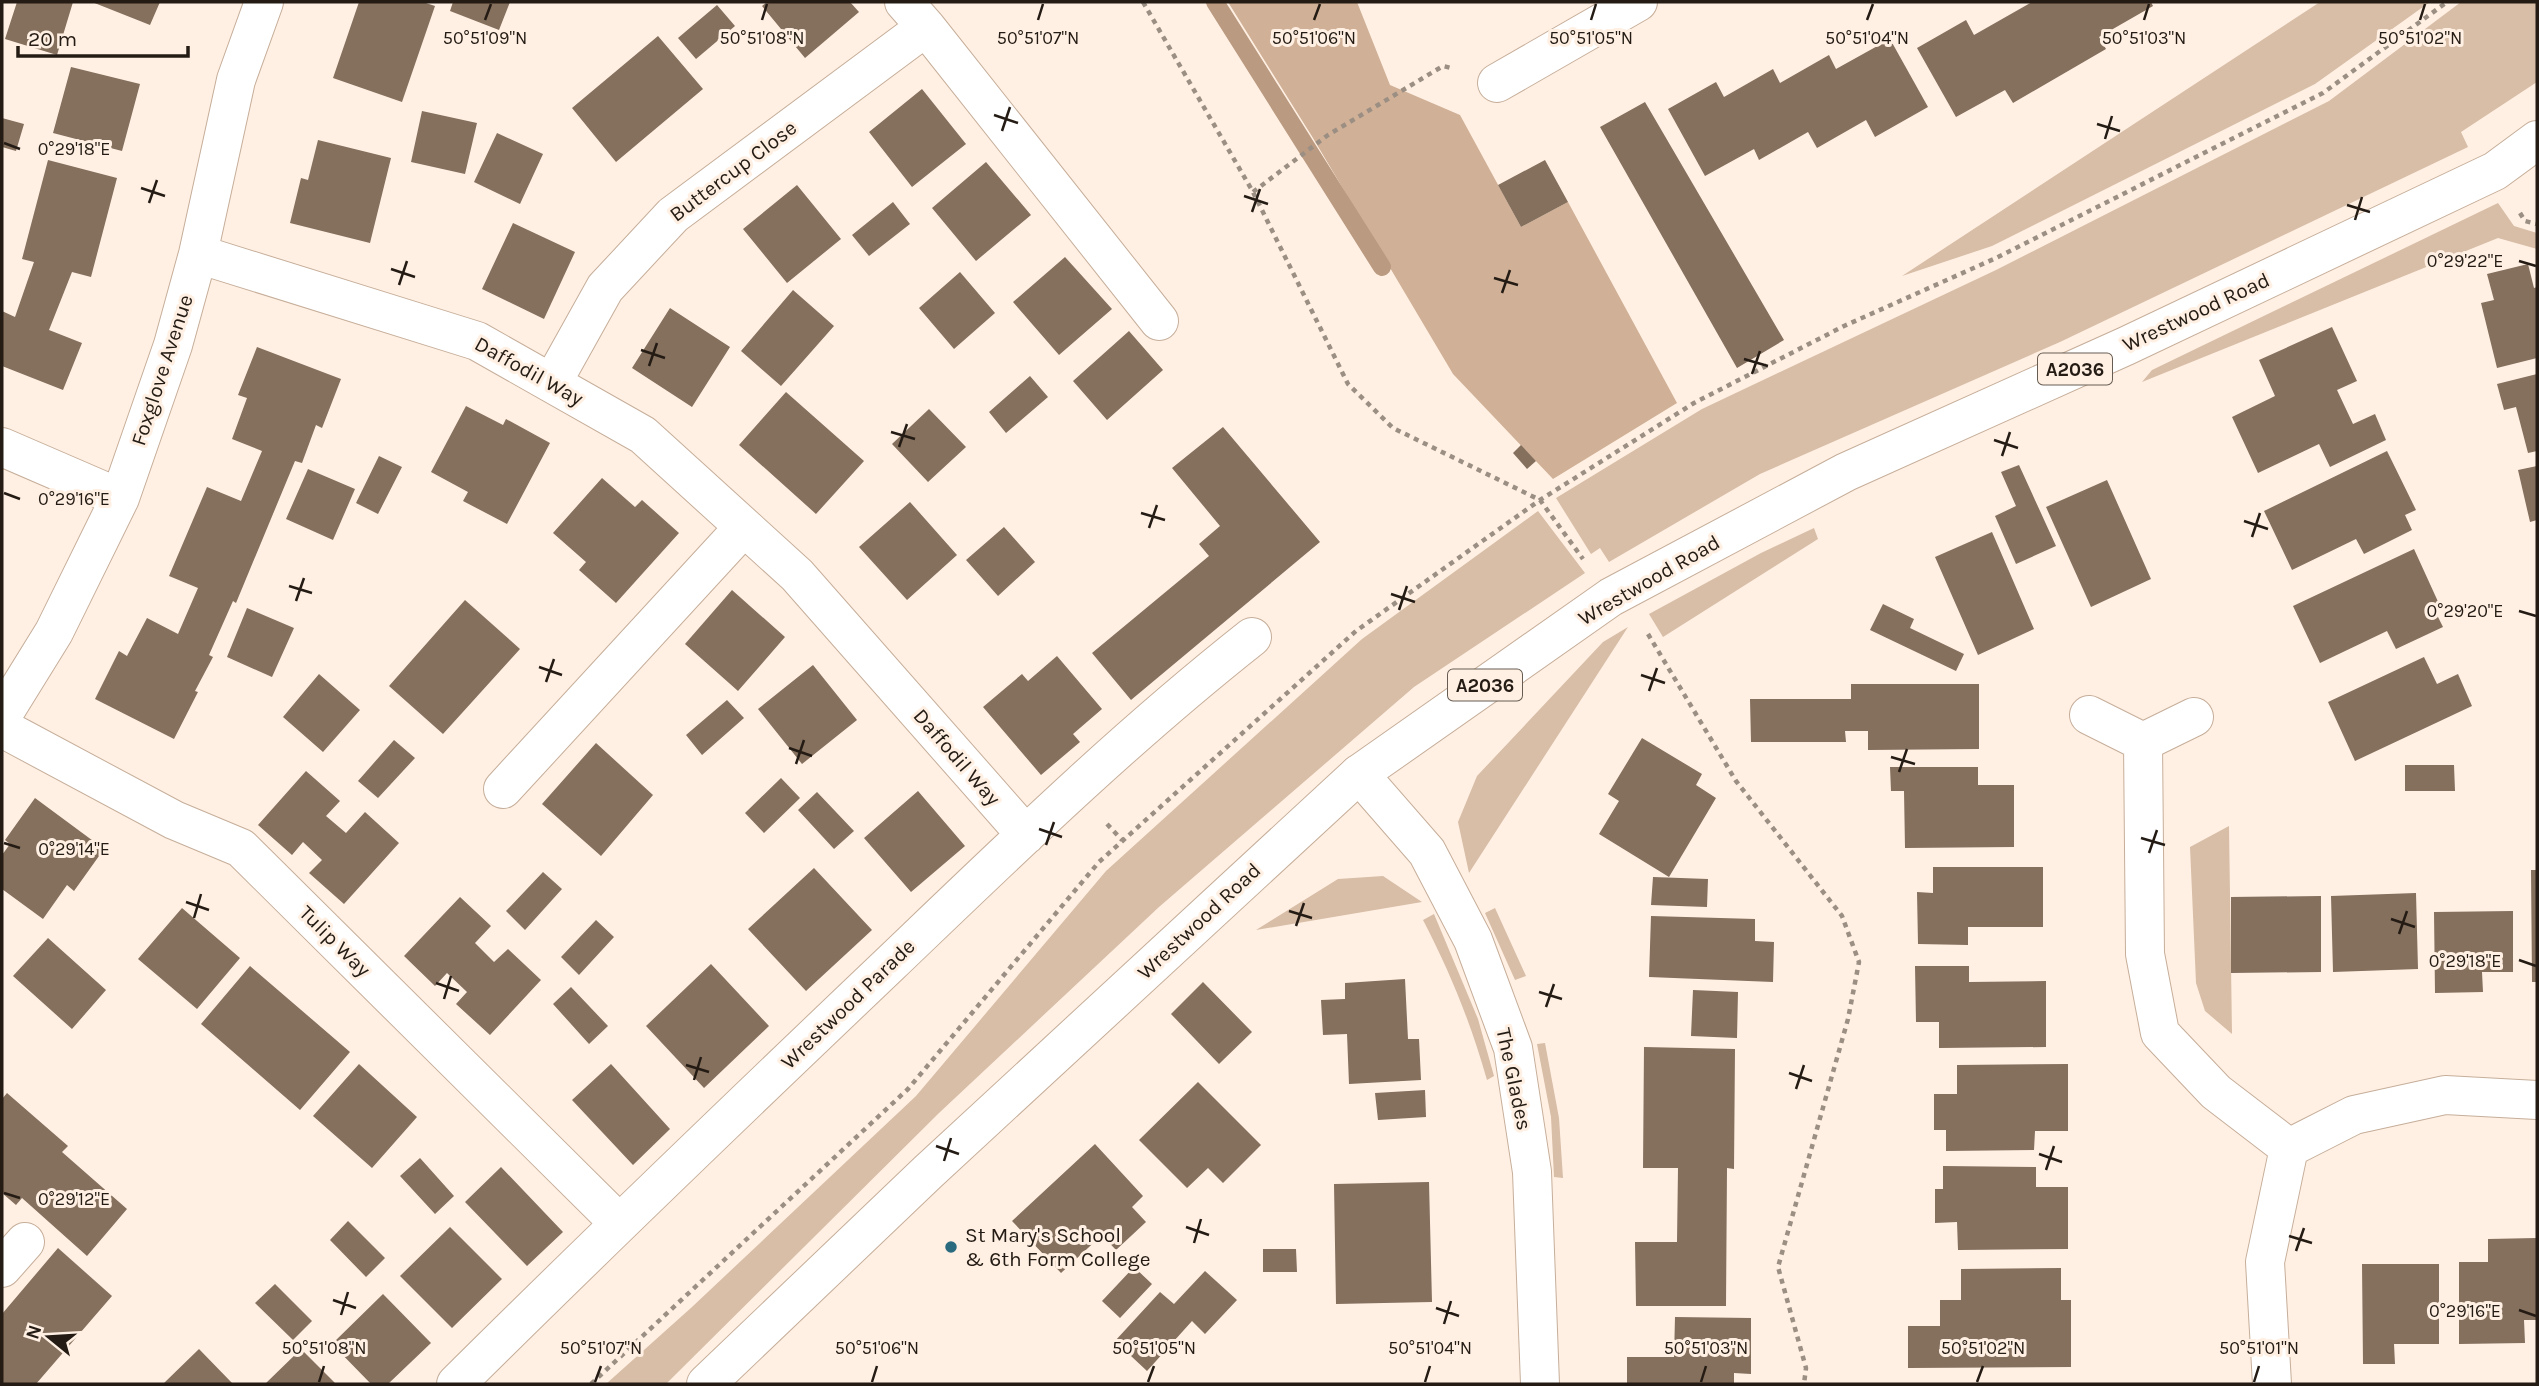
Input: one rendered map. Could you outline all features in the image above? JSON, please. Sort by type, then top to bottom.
[{"type":"street","name":"Foxglove Avenue","points":[[2,716],[54,632],[120,498],[173,345],[198,254],[236,80],[264,2]]},
{"type":"street","points":[[1497,82],[1638,2]]},
{"type":"street","name":"Buttercup Close","points":[[552,383],[605,288],[673,215],[915,14],[1159,321]]},
{"type":"street","name":"Wrestwood Road","points":[[706,1384],[958,1144],[1359,774],[1611,597],[1846,472],[2126,346],[2495,171],[2537,141]]},
{"type":"street","name":"Daffodil Way","points":[[198,254],[477,341],[643,435],[797,575],[1026,835]]},
{"type":"street","points":[[2,447],[120,498]]},
{"type":"street","points":[[503,789],[744,527]]},
{"type":"street","name":"Wrestwood Parade","points":[[456,1384],[619,1223],[1026,835],[1201,677],[1252,637]]},
{"type":"street","points":[[2089,715],[2143,742]]},
{"type":"street","points":[[2143,742],[2194,717]]},
{"type":"street","name":"Tulip Way","points":[[2,728],[174,820],[241,848],[619,1223]]},
{"type":"street","points":[[2143,742],[2145,954],[2160,1032],[2216,1092],[2289,1148]]},
{"type":"street","name":"The Glades","points":[[1359,774],[1427,852],[1473,940],[1513,1048],[1532,1172],[1540,1384]]},
{"type":"street","points":[[2289,1148],[2354,1115],[2445,1095],[2537,1100]]},
{"type":"street","points":[[2272,1384],[2265,1262],[2289,1148]]},
{"type":"path","points":[[1143,2],[1253,192],[1348,384],[1392,428],[1540,500],[1611,597],[1647,632],[1736,781],[1842,916],[1859,962],[1848,1019],[1777,1267],[1805,1368],[1804,1384]]},
{"type":"path","points":[[1253,192],[1328,135],[1443,66],[1497,82]]},
{"type":"shaded area","points":[[1228,2],[1357,2],[1390,85],[1460,115],[1521,227],[1568,202],[1677,403],[1553,479],[1453,374],[1313,138]]},
{"type":"shaded area","points":[[2320,2],[2430,2],[2315,84],[1992,246],[1902,276]]},
{"type":"shaded area","points":[[2461,2],[2537,2],[2537,82],[2461,132],[2468,147],[2060,342],[1760,474],[1609,562],[1600,548],[1591,554],[1556,498],[1702,409],[1996,270],[2329,101]]},
{"type":"shaded area","points":[[2498,203],[2514,226],[2537,233],[2537,249],[2498,238],[2142,382],[2152,370]]},
{"type":"shaded area","points":[[1538,511],[1585,573],[1414,687],[1159,907],[939,1113],[666,1384],[606,1384],[692,1307],[916,1096],[1106,871],[1362,639]]},
{"type":"shaded area","points":[[1814,528],[1818,539],[1663,637],[1649,614],[1761,553]]},
{"type":"shaded area","points":[[1628,627],[1469,873],[1458,822],[1477,776],[1603,642]]},
{"type":"shaded area","points":[[2229,826],[2232,1034],[2205,1011],[2196,983],[2190,847]]},
{"type":"shaded area","points":[[1383,876],[1422,902],[1256,930],[1338,879]]},
{"type":"shaded area","points":[[1495,908],[1526,976],[1515,980],[1485,913]]},
{"type":"shaded area","points":[[1434,914],[1478,1019],[1494,1076],[1487,1080],[1459,998],[1423,920]]},
{"type":"shaded area","points":[[1545,1043],[1559,1118],[1563,1178],[1554,1177],[1551,1117],[1537,1044]]},
{"type":"building","points":[[17,2],[73,2],[57,55],[5,39]]},
{"type":"building","points":[[92,2],[160,2],[150,25]]},
{"type":"building","points":[[359,2],[423,2],[435,6],[402,102],[333,78]]},
{"type":"building","points":[[453,2],[510,2],[499,30],[450,11]]},
{"type":"building","points":[[767,2],[850,2],[859,12],[805,58],[762,6]]},
{"type":"building","points":[[2032,2],[2151,2],[2153,6],[2099,37],[2106,49],[2013,103],[2005,90],[1956,117],[1917,48],[1966,20],[1974,35]]},
{"type":"building","points":[[717,5],[735,26],[696,59],[678,38]]},
{"type":"building","points":[[658,36],[703,89],[616,162],[572,108]]},
{"type":"building","points":[[1890,39],[1928,107],[1875,137],[1866,120],[1817,148],[1808,132],[1759,160],[1754,149],[1705,176],[1668,109],[1716,82],[1724,97],[1773,69],[1780,83],[1829,55],[1836,69]]},
{"type":"building","points":[[71,67],[140,84],[122,151],[53,133]]},
{"type":"building","points":[[922,89],[966,144],[912,187],[869,132]]},
{"type":"building","points":[[1645,102],[1784,340],[1737,368],[1600,127]]},
{"type":"building","points":[[422,111],[477,123],[465,174],[411,162]]},
{"type":"building","points":[[2,118],[24,124],[16,151],[2,147]]},
{"type":"building","points":[[497,133],[543,154],[520,204],[474,182]]},
{"type":"building","points":[[318,140],[391,158],[370,243],[290,223],[301,178],[308,180]]},
{"type":"building","points":[[48,160],[117,178],[91,277],[72,272],[49,330],[82,343],[63,390],[2,366],[2,311],[15,317],[34,262],[22,259]]},
{"type":"building","points":[[1545,160],[1568,202],[1521,227],[1498,185]]},
{"type":"building","points":[[986,162],[1031,215],[976,261],[932,208]]},
{"type":"building","points":[[797,185],[841,239],[787,283],[743,229]]},
{"type":"building","points":[[893,202],[910,224],[869,256],[852,235]]},
{"type":"building","points":[[513,223],[575,252],[544,319],[482,289]]},
{"type":"building","points":[[1065,257],[1112,309],[1059,355],[1013,302]]},
{"type":"building","points":[[2528,264],[2534,288],[2537,287],[2537,358],[2497,368],[2481,303],[2494,300],[2487,274]]},
{"type":"building","points":[[960,272],[995,313],[954,349],[919,308]]},
{"type":"building","points":[[793,290],[834,326],[781,386],[741,351]]},
{"type":"building","points":[[670,308],[730,347],[692,407],[632,368]]},
{"type":"building","points":[[2332,327],[2357,381],[2337,390],[2353,424],[2375,414],[2386,440],[2330,467],[2319,444],[2258,473],[2232,417],[2275,396],[2259,360]]},
{"type":"building","points":[[1129,331],[1163,370],[1107,420],[1073,381]]},
{"type":"building","points":[[257,347],[341,379],[322,428],[316,425],[302,463],[295,461],[236,603],[233,601],[209,655],[213,657],[195,691],[198,692],[174,739],[95,699],[119,651],[127,656],[147,618],[178,634],[198,588],[169,576],[207,487],[241,501],[262,451],[232,439],[247,398],[238,395]]},
{"type":"building","points":[[2537,374],[2537,451],[2528,453],[2516,407],[2504,410],[2497,384]]},
{"type":"building","points":[[1030,376],[1048,397],[1006,433],[989,412]]},
{"type":"building","points":[[786,392],[864,461],[816,514],[739,445]]},
{"type":"building","points":[[466,406],[503,425],[506,419],[550,443],[507,524],[463,501],[468,492],[431,472]]},
{"type":"building","points":[[929,409],[966,447],[928,482],[892,444]]},
{"type":"building","points":[[1223,427],[1320,542],[1131,700],[1092,653],[1209,556],[1199,544],[1220,526],[1172,468]]},
{"type":"building","points":[[1521,445],[1536,461],[1527,469],[1513,453]]},
{"type":"building","points":[[2387,451],[2416,510],[2405,515],[2412,530],[2364,554],[2356,539],[2292,570],[2264,511]]},
{"type":"building","points":[[379,456],[402,467],[378,514],[356,503]]},
{"type":"building","points":[[2019,465],[2056,546],[2016,564],[1995,516],[2016,506],[2001,472]]},
{"type":"building","points":[[2537,466],[2537,520],[2530,522],[2518,470]]},
{"type":"building","points":[[308,469],[355,489],[333,540],[286,519]]},
{"type":"building","points":[[602,478],[635,507],[642,500],[679,533],[616,603],[579,570],[586,562],[553,533]]},
{"type":"building","points":[[2107,480],[2151,579],[2091,607],[2046,507]]},
{"type":"building","points":[[910,502],[957,555],[907,600],[859,547]]},
{"type":"building","points":[[1004,527],[1035,562],[998,596],[966,560]]},
{"type":"building","points":[[1992,532],[2034,629],[1978,655],[1935,557]]},
{"type":"building","points":[[2414,549],[2440,606],[2434,609],[2443,627],[2396,649],[2387,631],[2320,663],[2293,606]]},
{"type":"building","points":[[732,590],[785,637],[738,691],[685,644]]},
{"type":"building","points":[[465,600],[520,649],[443,734],[389,686]]},
{"type":"building","points":[[1883,604],[1914,619],[1910,628],[1964,654],[1956,671],[1870,630]]},
{"type":"building","points":[[247,608],[294,628],[272,677],[227,657]]},
{"type":"building","points":[[1057,656],[1102,709],[1073,734],[1080,742],[1041,775],[983,707],[1022,674],[1028,681]]},
{"type":"building","points":[[2424,657],[2437,684],[2458,674],[2472,706],[2355,761],[2328,702]]},
{"type":"building","points":[[813,665],[857,720],[802,764],[758,709]]},
{"type":"building","points":[[319,674],[360,710],[323,752],[283,717]]},
{"type":"building","points":[[1851,684],[1979,684],[1979,749],[1868,750],[1868,731],[1845,731],[1846,742],[1751,742],[1750,699],[1851,699]]},
{"type":"building","points":[[727,700],[744,718],[702,755],[686,735]]},
{"type":"building","points":[[1642,738],[1702,774],[1696,785],[1716,798],[1669,877],[1599,834],[1619,801],[1608,794]]},
{"type":"building","points":[[394,740],[415,758],[378,798],[358,781]]},
{"type":"building","points":[[596,743],[653,795],[601,856],[542,804]]},
{"type":"building","points":[[2405,765],[2454,765],[2455,791],[2405,791]]},
{"type":"building","points":[[1890,767],[1978,767],[1978,785],[2014,785],[2014,847],[1905,848],[1904,791],[1891,791]]},
{"type":"building","points":[[306,771],[340,801],[326,816],[346,833],[365,812],[399,843],[344,904],[309,873],[322,860],[303,842],[292,855],[258,825]]},
{"type":"building","points":[[781,778],[800,798],[764,833],[745,813]]},
{"type":"building","points":[[918,791],[965,846],[911,892],[864,838]]},
{"type":"building","points":[[817,792],[854,831],[834,849],[798,810]]},
{"type":"building","points":[[35,798],[104,849],[74,891],[67,885],[43,919],[2,889],[2,855],[10,844],[5,840]]},
{"type":"building","points":[[1933,867],[2043,867],[2043,927],[1968,927],[1968,945],[1918,944],[1917,892],[1933,893]]},
{"type":"building","points":[[814,868],[872,930],[806,991],[748,929]]},
{"type":"building","points":[[2531,870],[2537,870],[2537,982],[2532,982]]},
{"type":"building","points":[[543,872],[562,889],[525,930],[506,911]]},
{"type":"building","points":[[1653,877],[1708,879],[1707,907],[1651,905]]},
{"type":"building","points":[[2416,893],[2418,969],[2333,972],[2331,896]]},
{"type":"building","points":[[2321,896],[2321,972],[2231,973],[2231,897]]},
{"type":"building","points":[[460,897],[491,926],[475,943],[494,962],[508,949],[541,980],[490,1035],[456,1004],[467,992],[447,973],[435,986],[404,956]]},
{"type":"building","points":[[182,908],[240,958],[197,1009],[138,959]]},
{"type":"building","points":[[2513,911],[2513,972],[2482,972],[2483,992],[2435,993],[2434,912]]},
{"type":"building","points":[[1651,916],[1755,919],[1755,941],[1774,942],[1773,982],[1649,977]]},
{"type":"building","points":[[596,920],[614,937],[579,975],[561,957]]},
{"type":"building","points":[[48,938],[106,990],[72,1029],[13,976]]},
{"type":"building","points":[[711,964],[769,1026],[704,1088],[646,1026]]},
{"type":"building","points":[[250,966],[350,1052],[300,1110],[201,1024]]},
{"type":"building","points":[[1915,966],[1969,966],[1969,982],[2046,981],[2046,1047],[1939,1048],[1939,1022],[1916,1022]]},
{"type":"building","points":[[1405,979],[1408,1039],[1419,1039],[1421,1080],[1349,1084],[1347,1034],[1323,1035],[1321,1000],[1345,999],[1345,983]]},
{"type":"building","points":[[1203,982],[1252,1032],[1219,1064],[1171,1014]]},
{"type":"building","points":[[571,987],[608,1026],[589,1044],[553,1004]]},
{"type":"building","points":[[1693,990],[1738,992],[1737,1038],[1691,1036]]},
{"type":"building","points":[[1644,1047],[1735,1049],[1734,1169],[1727,1168],[1726,1306],[1636,1306],[1635,1242],[1677,1242],[1678,1168],[1643,1168]]},
{"type":"building","points":[[359,1064],[417,1117],[372,1168],[313,1116]]},
{"type":"building","points":[[611,1064],[670,1129],[633,1165],[572,1100]]},
{"type":"building","points":[[2068,1064],[2068,1131],[2035,1131],[2034,1150],[1946,1151],[1946,1130],[1934,1130],[1934,1094],[1957,1094],[1957,1065]]},
{"type":"building","points":[[1198,1082],[1261,1145],[1223,1183],[1208,1168],[1187,1188],[1139,1140]]},
{"type":"building","points":[[1425,1090],[1426,1117],[1378,1120],[1375,1093]]},
{"type":"building","points":[[7,1093],[68,1146],[62,1152],[127,1209],[87,1256],[22,1198],[16,1205],[2,1193],[2,1099]]},
{"type":"building","points":[[1095,1144],[1143,1196],[1132,1207],[1146,1222],[1116,1250],[1102,1235],[1061,1273],[1012,1221]]},
{"type":"building","points":[[420,1158],[454,1196],[435,1214],[400,1176]]},
{"type":"building","points":[[1943,1166],[2036,1167],[2036,1187],[2068,1187],[2068,1249],[1958,1250],[1957,1222],[1935,1223],[1935,1189],[1943,1189]]},
{"type":"building","points":[[501,1167],[563,1232],[527,1266],[465,1202]]},
{"type":"building","points":[[1429,1182],[1432,1302],[1336,1304],[1334,1184]]},
{"type":"building","points":[[348,1221],[385,1258],[366,1277],[330,1240]]},
{"type":"building","points":[[450,1227],[502,1279],[452,1328],[400,1276]]},
{"type":"building","points":[[2536,1238],[2536,1320],[2524,1320],[2525,1343],[2459,1344],[2459,1262],[2488,1262],[2488,1239]]},
{"type":"building","points":[[58,1248],[112,1296],[36,1384],[2,1384],[2,1314]]},
{"type":"building","points":[[1263,1249],[1296,1249],[1297,1272],[1263,1272]]},
{"type":"building","points":[[2362,1264],[2439,1264],[2439,1344],[2394,1344],[2395,1364],[2363,1364]]},
{"type":"building","points":[[1134,1267],[1152,1284],[1120,1318],[1102,1301]]},
{"type":"building","points":[[2061,1268],[2061,1300],[2071,1300],[2071,1367],[1908,1368],[1908,1326],[1940,1326],[1940,1300],[1961,1300],[1961,1269]]},
{"type":"building","points":[[1205,1271],[1237,1300],[1205,1334],[1192,1321],[1147,1371],[1115,1341],[1160,1292],[1174,1304]]},
{"type":"building","points":[[275,1284],[312,1321],[293,1340],[255,1303]]},
{"type":"building","points":[[383,1294],[431,1343],[388,1384],[371,1384],[332,1344]]},
{"type":"building","points":[[1675,1317],[1751,1318],[1751,1374],[1734,1373],[1734,1384],[1627,1384],[1627,1357],[1674,1357]]},
{"type":"building","points":[[199,1349],[233,1384],[163,1384]]},
{"type":"building","points":[[301,1349],[336,1384],[265,1384]]},
{"type":"waterway","points":[[1215,2],[1382,267]]},
{"type":"place","name":"St Mary's School & 6th Form College","points":[[951,1247]]}]
